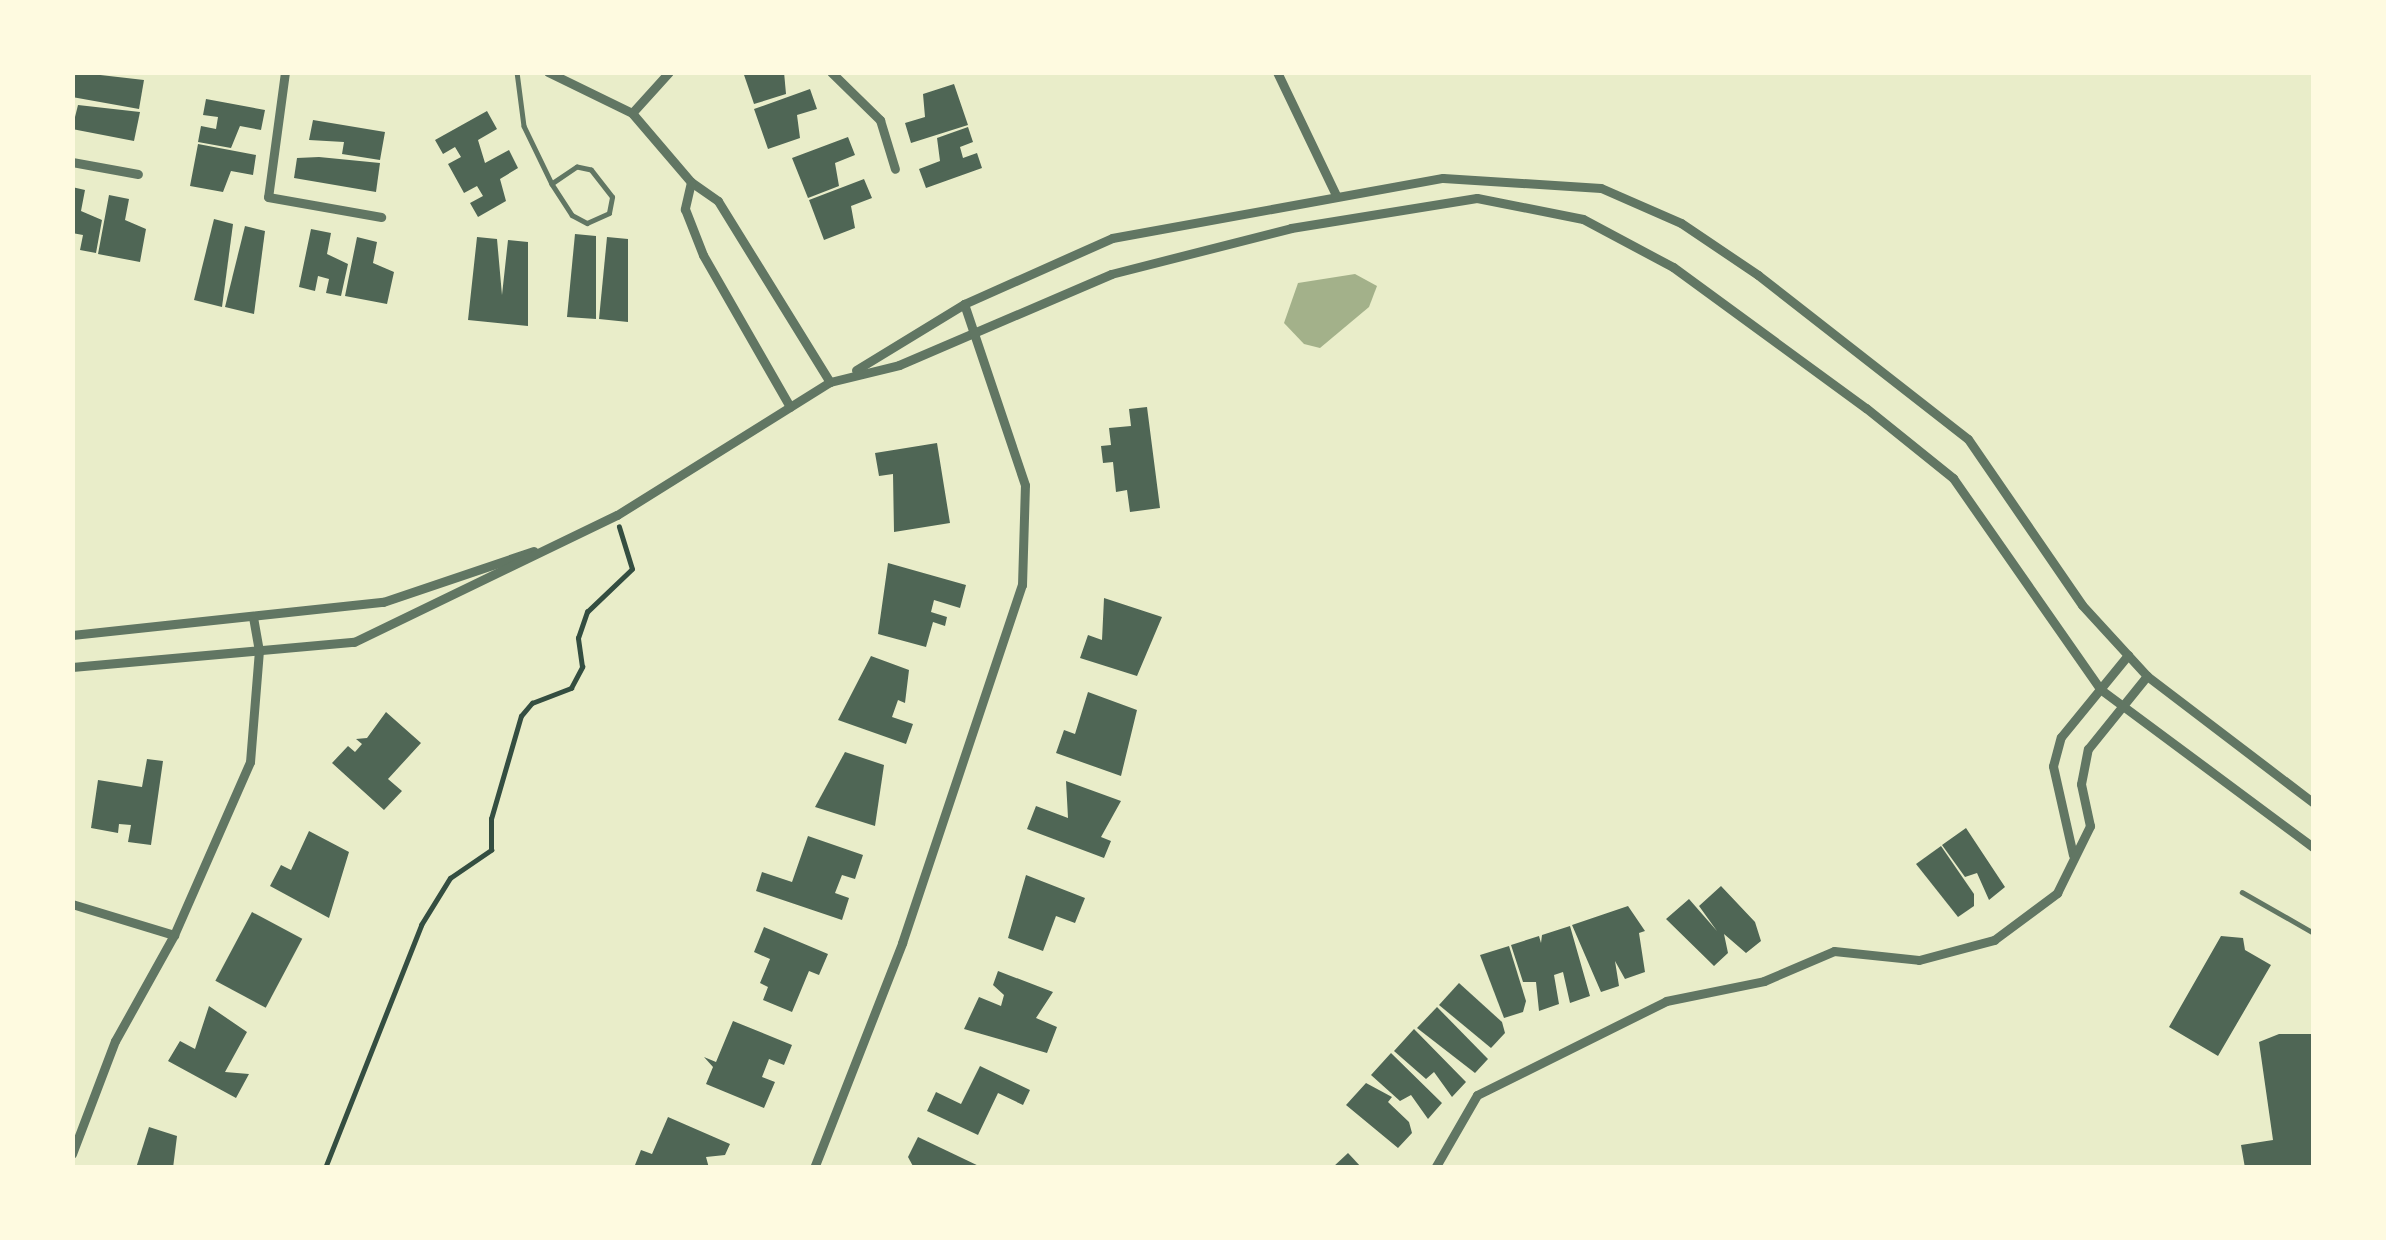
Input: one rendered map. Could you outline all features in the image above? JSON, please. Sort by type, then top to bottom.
[{"type":"street","points":[[285,72],[268,197],[381,217]]},
{"type":"street","points":[[548,72],[632,113],[691,182],[718,201],[830,382]]},
{"type":"street","points":[[632,113],[669,72]]},
{"type":"street","points":[[831,72],[880,120],[895,169]]},
{"type":"street","points":[[1278,75],[1336,195]]},
{"type":"street","points":[[72,162],[137,173]]},
{"type":"street","points":[[846,376],[964,304],[1112,238],[1443,178],[1516,177],[1601,188],[1682,223],[1968,439],[2082,605],[2147,676],[2314,802]]},
{"type":"street","points":[[691,182],[685,209],[703,255],[790,407]]},
{"type":"street","points":[[72,668],[354,642],[467,594],[539,551],[613,517],[830,382],[899,365],[1111,274],[1291,228],[1477,198],[1583,219],[1673,267],[1953,478],[2100,688],[2314,848]]},
{"type":"street","points":[[814,1168],[902,943],[1022,585],[1025,485],[964,304]]},
{"type":"street","points":[[72,635],[383,602],[539,551]]},
{"type":"street","points":[[72,1154],[115,1041],[174,935],[250,762],[259,651],[253,618]]},
{"type":"street","points":[[2072,855],[2053,766],[2061,737],[2128,655]]},
{"type":"street","points":[[1435,1168],[1477,1095],[1558,1048],[1666,1001],[1764,981],[1834,951],[1919,960],[1994,940],[2057,892],[2090,826],[2080,784],[2088,749],[2147,676]]},
{"type":"street","points":[[72,904],[174,935]]},
{"type":"lane","points":[[517,72],[524,126],[552,184],[572,215],[587,223],[609,213],[612,197],[591,170],[577,167],[552,184]]},
{"type":"lane","points":[[2242,892],[2314,933]]},
{"type":"path","points":[[325,1168],[422,925],[450,878],[490,850],[491,818],[521,716],[532,704],[571,688],[582,667],[577,653],[587,612],[632,569],[613,517]]},
{"type":"shaded area","points":[[1355,274],[1377,286],[1369,307],[1320,348],[1304,344],[1284,323],[1298,283]]},
{"type":"building","points":[[743,72],[784,72],[786,94],[754,104]]},
{"type":"building","points":[[83,73],[144,80],[139,109],[72,97],[72,76]]},
{"type":"building","points":[[954,84],[968,125],[911,143],[905,123],[925,117],[923,94]]},
{"type":"building","points":[[810,89],[817,109],[797,115],[800,138],[768,149],[754,109]]},
{"type":"building","points":[[206,99],[265,110],[261,130],[240,126],[231,148],[198,142],[201,126],[216,129],[218,117],[203,115]]},
{"type":"building","points":[[78,105],[140,112],[134,141],[72,129]]},
{"type":"building","points":[[487,111],[497,129],[478,140],[485,163],[509,150],[518,168],[500,179],[506,201],[478,217],[470,203],[483,196],[477,186],[464,193],[448,164],[461,157],[455,147],[443,154],[435,140]]},
{"type":"building","points":[[313,120],[385,132],[380,160],[342,154],[344,142],[309,140]]},
{"type":"building","points":[[968,127],[973,142],[960,147],[963,158],[977,153],[982,168],[926,188],[919,169],[940,161],[937,138]]},
{"type":"building","points":[[848,137],[855,155],[835,163],[839,186],[808,198],[792,158]]},
{"type":"building","points":[[198,144],[256,155],[253,175],[231,171],[223,192],[190,186]]},
{"type":"building","points":[[297,158],[380,163],[376,192],[294,178]]},
{"type":"building","points":[[864,179],[872,198],[851,206],[855,228],[824,240],[809,200]]},
{"type":"building","points":[[72,187],[85,190],[81,211],[102,220],[96,253],[80,250],[83,235],[72,233]]},
{"type":"building","points":[[109,195],[129,199],[125,220],[146,229],[140,262],[98,254]]},
{"type":"building","points":[[214,219],[233,224],[222,307],[194,300]]},
{"type":"building","points":[[245,226],[265,231],[254,314],[225,307]]},
{"type":"building","points":[[311,229],[331,233],[327,254],[348,264],[341,296],[326,293],[329,279],[318,276],[315,291],[299,287]]},
{"type":"building","points":[[575,234],[596,236],[596,319],[567,317]]},
{"type":"building","points":[[357,237],[377,242],[373,263],[394,272],[387,304],[345,296]]},
{"type":"building","points":[[477,237],[497,239],[502,295],[508,240],[528,242],[528,326],[468,320]]},
{"type":"building","points":[[607,237],[628,239],[628,322],[599,319]]},
{"type":"building","points":[[1147,407],[1160,508],[1130,512],[1127,490],[1116,492],[1113,462],[1103,463],[1101,446],[1111,445],[1109,428],[1131,426],[1129,409]]},
{"type":"building","points":[[937,443],[950,523],[894,532],[893,474],[879,476],[875,453]]},
{"type":"building","points":[[888,563],[966,585],[960,608],[934,600],[931,612],[947,617],[945,626],[933,622],[926,647],[878,634]]},
{"type":"building","points":[[1104,598],[1162,617],[1137,676],[1080,658],[1088,635],[1102,640]]},
{"type":"building","points":[[871,656],[909,670],[905,703],[898,700],[892,717],[913,724],[906,744],[838,720]]},
{"type":"building","points":[[1088,692],[1137,710],[1121,776],[1056,753],[1064,730],[1075,734]]},
{"type":"building","points":[[386,712],[421,743],[388,779],[402,791],[384,810],[332,763],[348,746],[355,752],[362,744],[356,739],[367,738]]},
{"type":"building","points":[[845,752],[884,765],[875,826],[815,807]]},
{"type":"building","points":[[147,759],[163,761],[151,845],[128,842],[131,825],[119,824],[118,833],[91,828],[98,780],[142,787]]},
{"type":"building","points":[[1066,781],[1121,801],[1101,837],[1111,841],[1104,858],[1027,829],[1036,806],[1068,818]]},
{"type":"building","points":[[1966,828],[2005,887],[1989,900],[1977,873],[1965,877],[1942,845]]},
{"type":"building","points":[[309,831],[349,852],[329,918],[270,886],[281,865],[291,870]]},
{"type":"building","points":[[808,836],[863,855],[855,879],[842,875],[835,893],[849,898],[842,920],[756,891],[762,872],[792,882]]},
{"type":"building","points":[[1941,846],[1974,894],[1974,906],[1958,917],[1916,864]]},
{"type":"building","points":[[1026,875],[1085,898],[1075,923],[1056,916],[1043,951],[1008,938]]},
{"type":"building","points":[[1721,886],[1755,922],[1761,941],[1746,953],[1724,934],[1728,953],[1714,966],[1666,919],[1689,899],[1717,931],[1699,906]]},
{"type":"building","points":[[1628,906],[1645,931],[1639,933],[1645,972],[1625,979],[1615,961],[1619,986],[1601,992],[1572,925]]},
{"type":"building","points":[[252,912],[302,939],[266,1008],[215,981]]},
{"type":"building","points":[[1570,926],[1590,996],[1570,1003],[1563,972],[1554,975],[1559,1004],[1539,1011],[1536,982],[1523,982],[1511,945],[1539,936],[1541,943],[1542,935]]},
{"type":"building","points":[[764,927],[828,954],[819,975],[809,971],[792,1012],[763,1000],[768,987],[760,983],[770,959],[754,952]]},
{"type":"building","points":[[2221,936],[2243,938],[2245,950],[2271,965],[2218,1056],[2169,1027]]},
{"type":"building","points":[[1509,946],[1526,1001],[1523,1012],[1504,1018],[1480,955]]},
{"type":"building","points":[[998,971],[1053,992],[1036,1018],[1057,1027],[1047,1053],[964,1029],[979,997],[1001,1006],[1004,995],[993,985]]},
{"type":"building","points":[[1459,983],[1502,1022],[1505,1033],[1491,1048],[1439,1005]]},
{"type":"building","points":[[209,1006],[247,1032],[225,1072],[249,1074],[236,1098],[168,1061],[180,1041],[195,1049]]},
{"type":"building","points":[[1437,1007],[1488,1059],[1475,1073],[1417,1028]]},
{"type":"building","points":[[733,1021],[792,1045],[784,1065],[769,1059],[762,1077],[775,1082],[764,1108],[706,1084],[713,1067],[704,1057],[716,1062]]},
{"type":"building","points":[[1414,1029],[1466,1082],[1452,1097],[1434,1072],[1426,1079],[1394,1051]]},
{"type":"building","points":[[2279,1034],[2314,1034],[2314,1168],[2245,1168],[2241,1145],[2273,1140],[2259,1042]]},
{"type":"building","points":[[1391,1053],[1442,1103],[1428,1119],[1411,1095],[1400,1101],[1371,1075]]},
{"type":"building","points":[[980,1066],[1030,1090],[1023,1105],[998,1093],[978,1135],[927,1111],[936,1092],[961,1104]]},
{"type":"building","points":[[1366,1083],[1392,1097],[1388,1102],[1409,1122],[1412,1133],[1398,1148],[1346,1105]]},
{"type":"building","points":[[668,1117],[730,1144],[725,1155],[706,1157],[709,1168],[635,1165],[641,1150],[652,1154]]},
{"type":"building","points":[[149,1127],[177,1136],[173,1168],[136,1168]]},
{"type":"building","points":[[918,1137],[983,1168],[914,1168],[908,1157]]},
{"type":"building","points":[[1348,1153],[1362,1168],[1332,1168]]}]
